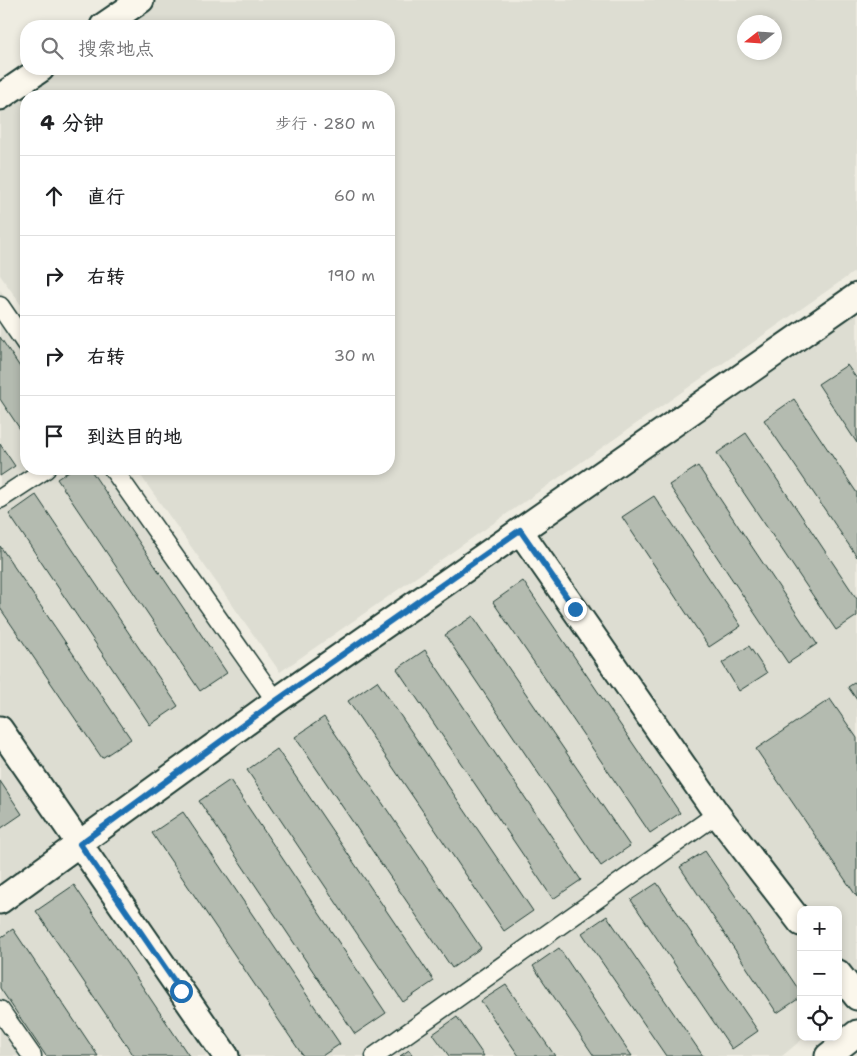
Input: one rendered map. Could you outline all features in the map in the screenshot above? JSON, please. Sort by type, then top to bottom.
[{"type":"street","points":[[112,20],[141,0]]},
{"type":"street","points":[[0,96],[32,75]]},
{"type":"street","points":[[0,901],[276,701],[857,296]]},
{"type":"street","points":[[0,306],[20,335]]},
{"type":"street","points":[[0,499],[37,475]]},
{"type":"street","points":[[117,475],[276,701]]},
{"type":"street","points":[[520,530],[718,814],[797,919]]},
{"type":"street","points":[[0,729],[226,1056]]},
{"type":"street","points":[[375,1056],[718,814]]},
{"type":"street","points":[[842,978],[857,997]]},
{"type":"street","points":[[0,1010],[32,1056]]},
{"type":"street","points":[[828,1056],[857,1033]]},
{"type":"street","points":[[849,1056],[857,1050]]},
{"type":"shaded area","points":[[157,0],[857,0],[857,270],[280,672],[140,475],[395,475],[395,90],[25,90],[47,75],[395,75],[395,20],[128,20]]},
{"type":"shaded area","points":[[20,93],[20,303],[0,275],[0,107]]},
{"type":"shaded area","points":[[857,281],[857,994],[842,1007],[842,906],[797,906],[797,1041],[800,1041],[782,1056],[0,1056],[0,290],[20,318],[20,475],[130,475],[278,685]]},
{"type":"building","points":[[0,337],[20,367],[20,429],[0,399]]},
{"type":"building","points":[[847,365],[857,379],[857,443],[818,384]]},
{"type":"building","points":[[794,399],[857,493],[857,557],[764,420]]},
{"type":"building","points":[[746,433],[857,599],[857,616],[836,630],[717,453]]},
{"type":"building","points":[[0,444],[15,466],[0,476]]},
{"type":"building","points":[[698,466],[817,644],[788,663],[669,485]]},
{"type":"building","points":[[63,475],[94,475],[227,673],[200,691],[57,479]]},
{"type":"building","points":[[36,495],[178,706],[150,725],[9,514]]},
{"type":"building","points":[[654,496],[741,626],[709,647],[622,517]]},
{"type":"building","points":[[0,546],[131,739],[102,758],[0,608]]},
{"type":"building","points":[[523,581],[680,813],[650,833],[493,602]]},
{"type":"building","points":[[473,616],[630,846],[601,866],[445,635]]},
{"type":"building","points":[[749,646],[767,673],[739,691],[722,663]]},
{"type":"building","points":[[425,650],[581,880],[553,899],[397,669]]},
{"type":"building","points":[[377,681],[533,911],[504,931],[348,701]]},
{"type":"building","points":[[857,681],[857,700],[848,687]]},
{"type":"building","points":[[830,699],[857,738],[857,897],[756,749]]},
{"type":"building","points":[[324,717],[481,948],[452,968],[295,737]]},
{"type":"building","points":[[277,749],[434,981],[403,1002],[247,770]]},
{"type":"building","points":[[230,780],[386,1013],[355,1034],[199,801]]},
{"type":"building","points":[[0,781],[22,814],[0,829]]},
{"type":"building","points":[[183,812],[340,1044],[322,1056],[303,1056],[152,833]]},
{"type":"building","points":[[705,851],[797,987],[797,1000],[777,1013],[680,867]]},
{"type":"building","points":[[657,883],[758,1031],[732,1049],[631,900]]},
{"type":"building","points":[[74,885],[189,1056],[134,1056],[36,911]]},
{"type":"building","points":[[607,916],[703,1056],[666,1056],[582,933]]},
{"type":"building","points":[[13,929],[98,1056],[46,1056],[0,988],[0,938]]},
{"type":"building","points":[[559,948],[632,1056],[594,1056],[533,966]]},
{"type":"building","points":[[506,985],[555,1056],[519,1056],[481,1001]]},
{"type":"building","points":[[457,1017],[484,1056],[449,1056],[433,1034]]},
{"type":"building","points":[[409,1050],[413,1056],[400,1056]]},
{"type":"route","points":[[181,991],[80,844],[276,701],[520,530],[575,609]]}]
